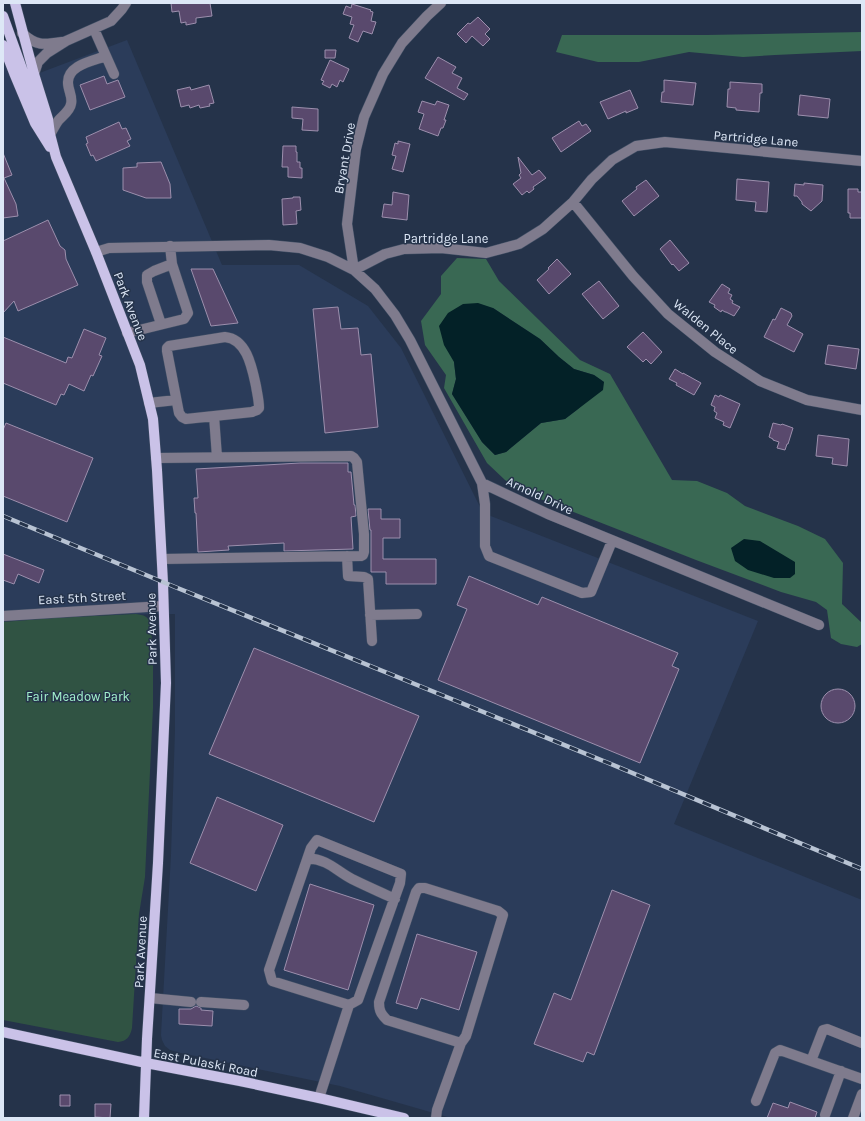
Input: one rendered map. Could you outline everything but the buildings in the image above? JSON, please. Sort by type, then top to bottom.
[{"type":"main road","name":"Park Avenue","points":[[15,3],[22,33],[48,119],[56,157],[96,252],[140,365],[153,419],[162,559],[166,683],[144,1118]]},
{"type":"main road","points":[[3,16],[38,112],[50,134]]},
{"type":"main road","name":"Park Avenue","points":[[3,45],[35,123],[56,157]]},
{"type":"main road","points":[[3,62],[14,73]]},
{"type":"main road","name":"East Pulaski Road","points":[[3,1032],[319,1098],[404,1118]]},
{"type":"street","points":[[34,74],[38,62],[47,53],[66,41],[111,21],[126,3]]},
{"type":"street","name":"Bryant Drive","points":[[354,270],[347,224],[356,149],[364,117],[383,74],[402,43],[441,3]]},
{"type":"street","points":[[94,29],[114,74]]},
{"type":"street","points":[[22,33],[30,40],[43,44],[66,41]]},
{"type":"street","points":[[50,134],[59,120],[70,108],[72,102],[68,83],[69,76],[74,70],[84,64],[106,56]]},
{"type":"street","name":"Partridge Lane","points":[[354,270],[385,254],[404,249],[441,248],[486,253],[519,244],[543,229],[573,202],[592,179],[612,160],[636,146],[665,142],[862,161]]},
{"type":"street","name":"Walden Place","points":[[573,202],[633,276],[668,314],[715,352],[760,381],[807,400],[862,410]]},
{"type":"street","points":[[96,252],[110,248],[269,245],[300,248],[328,257],[354,270],[375,289],[395,315],[410,340],[482,483],[485,504],[484,546],[489,556],[582,593],[591,592],[612,541]]},
{"type":"street","points":[[127,333],[184,319],[188,313],[172,264],[170,246]]},
{"type":"street","points":[[161,324],[147,282],[147,276],[154,271],[172,264]]},
{"type":"street","points":[[225,337],[237,341],[243,348],[251,362],[259,408],[252,412],[214,416],[186,419],[178,413],[167,351],[169,346],[225,337]]},
{"type":"street","points":[[149,403],[176,400]]},
{"type":"street","points":[[214,416],[217,456]]},
{"type":"street","points":[[156,458],[217,456],[350,456],[357,462],[364,534],[364,552],[361,556],[162,559]]},
{"type":"street","name":"Arnold Drive","points":[[482,483],[548,514],[612,541],[819,625]]},
{"type":"street","points":[[347,556],[348,576],[364,577],[368,579],[372,641]]},
{"type":"street","name":"East 5th Street","points":[[3,616],[163,606]]},
{"type":"street","points":[[370,615],[418,614]]},
{"type":"street","points":[[317,840],[401,874],[400,884],[395,899],[358,1000],[349,1004],[272,980],[269,970],[311,848],[317,840]]},
{"type":"street","points":[[308,858],[317,859],[328,863],[350,878],[395,899]]},
{"type":"street","points":[[436,1118],[437,1110],[461,1043],[466,1036],[503,915],[498,911],[425,888],[419,888],[413,900],[379,1002],[379,1010],[387,1020],[461,1043]]},
{"type":"street","points":[[150,998],[244,1005]]},
{"type":"street","points":[[319,1098],[349,1004]]},
{"type":"street","points":[[811,1061],[823,1030],[827,1029],[862,1043]]},
{"type":"street","points":[[756,1101],[775,1053],[780,1050],[862,1079]]},
{"type":"street","points":[[825,1114],[840,1072]]},
{"type":"street","points":[[853,1118],[862,1094]]},
{"type":"shaded area","points":[[127,40],[222,265],[299,265],[368,306],[401,348],[483,513],[758,621],[674,824],[862,900],[862,1118],[451,1118],[340,1086],[181,1053],[170,1050],[165,1046],[161,1035],[171,855],[175,730],[175,614],[3,616],[3,61],[13,83]]},
{"type":"shaded area","points":[[478,303],[493,308],[540,339],[574,369],[594,375],[604,382],[603,390],[565,419],[541,423],[506,452],[495,455],[482,442],[452,394],[456,379],[454,362],[444,345],[439,326],[448,313],[463,304]]},
{"type":"shaded area","points":[[744,539],[760,541],[795,562],[795,574],[790,578],[774,578],[748,570],[735,561],[731,548]]},
{"type":"green space","points":[[862,32],[862,51],[743,57],[689,52],[639,62],[598,62],[556,52],[562,35],[706,35]]},
{"type":"green space","points":[[457,258],[486,259],[499,281],[580,360],[610,374],[672,480],[697,481],[727,493],[745,506],[798,526],[825,539],[843,563],[842,604],[862,623],[862,644],[857,647],[841,644],[831,638],[827,610],[816,602],[781,592],[525,493],[505,480],[487,463],[444,388],[446,375],[425,345],[421,321],[441,294],[441,276]],"holes":[[[493,308],[540,339],[574,369],[594,375],[604,382],[578,409],[565,419],[541,423],[506,452],[495,455],[482,442],[452,394],[456,379],[454,362]]]},
{"type":"green space","name":"Fair Meadow Park","points":[[136,614],[145,616],[151,625],[153,708],[145,877],[139,914],[132,1028],[128,1038],[124,1041],[118,1042],[3,1020],[3,622]]},
{"type":"railway","points":[[3,516],[606,762],[862,869]]}]
